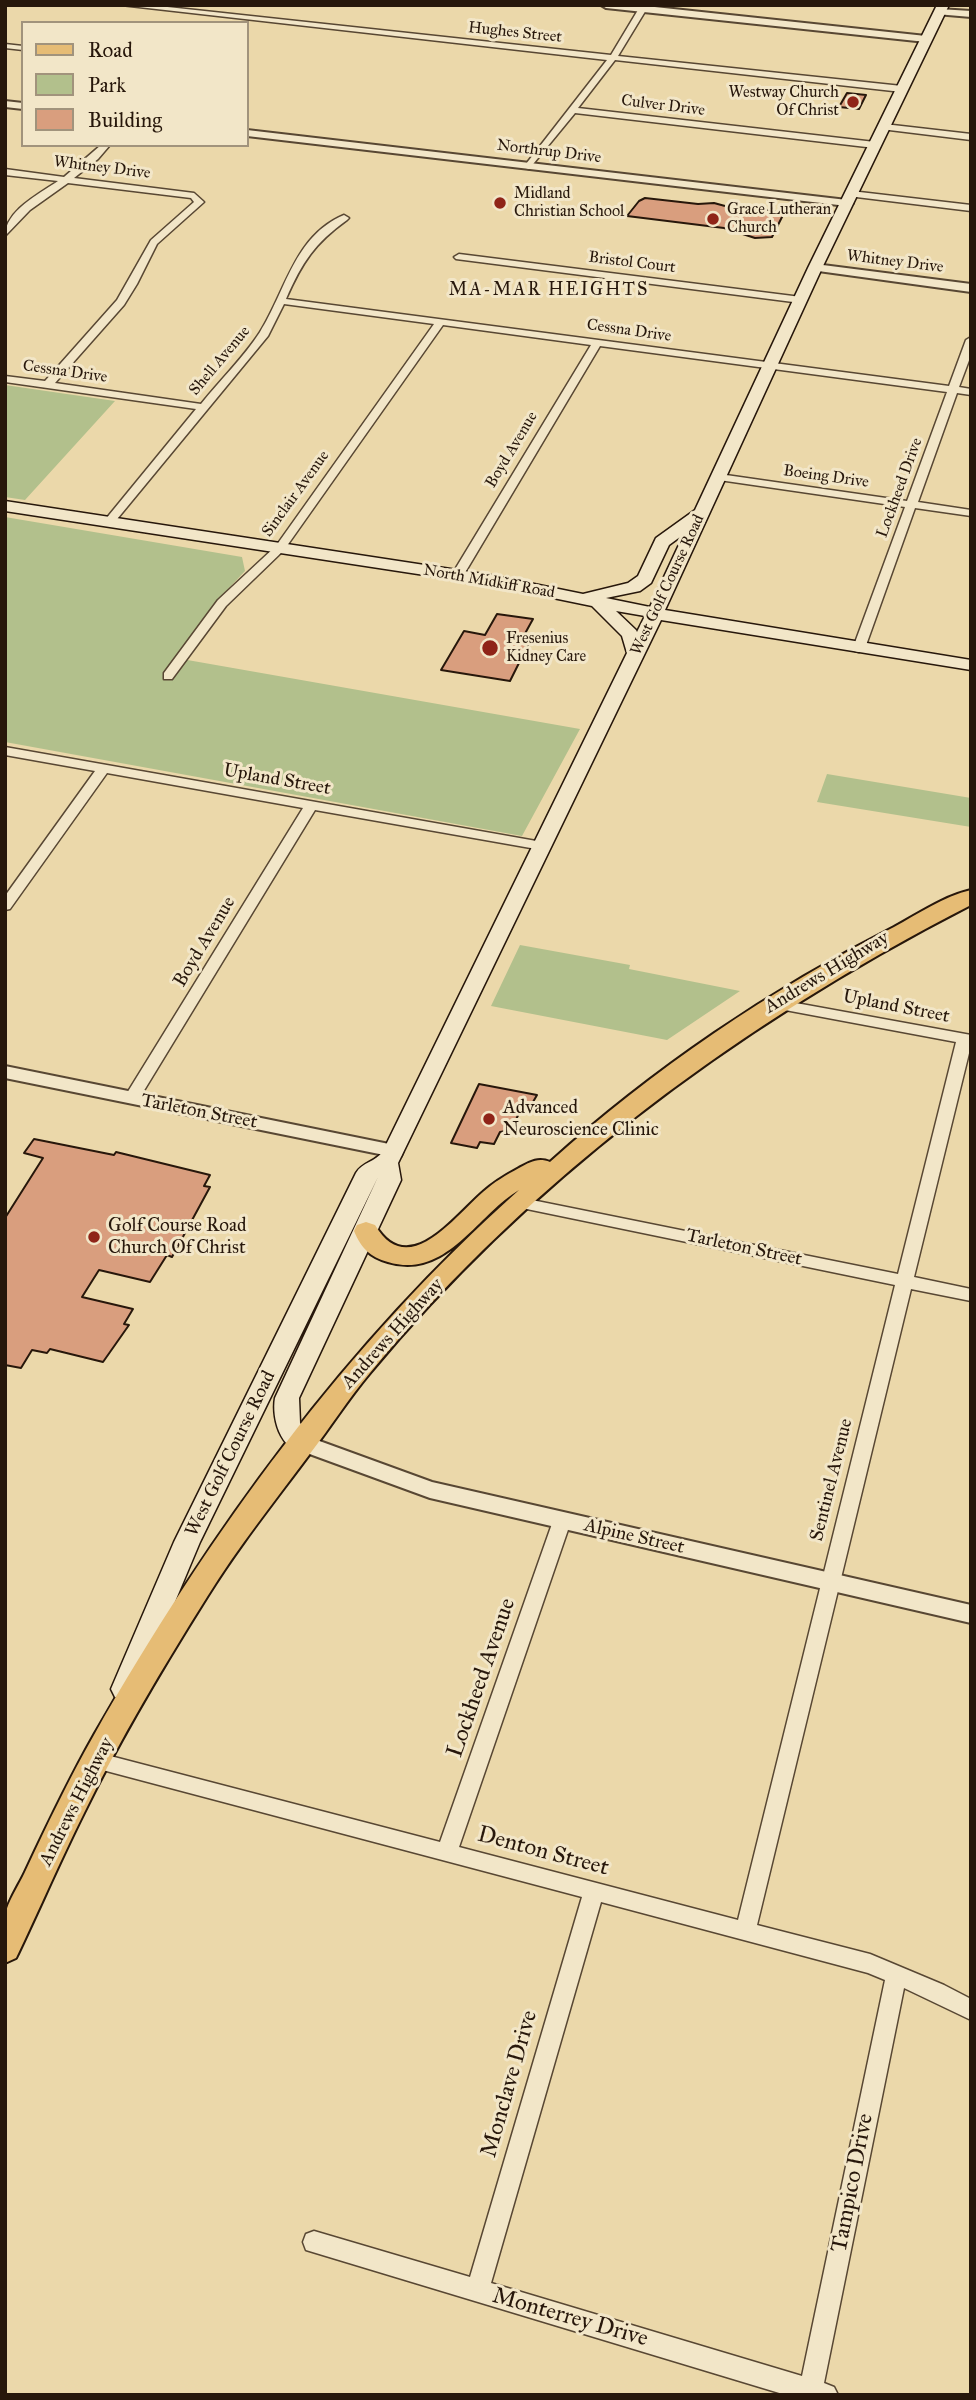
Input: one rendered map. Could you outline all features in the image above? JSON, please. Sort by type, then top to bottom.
[{"type":"main road","name":"West Golf Course Road","points":[[303,1443],[289,1430],[285,1412],[287,1398],[390,1180],[390,1157],[655,614],[815,268],[941,9]]},
{"type":"main road","name":"North Midkiff Road","points":[[5,506],[457,576],[655,614],[971,665]]},
{"type":"main road","points":[[579,599],[634,587],[645,579],[662,542],[703,512]]},
{"type":"main road","points":[[598,603],[630,634],[636,653]]},
{"type":"main road","name":"Andrews Highway","points":[[5,1948],[95,1760],[164,1641],[264,1491],[365,1362],[517,1202],[585,1143],[696,1056],[774,1004],[870,946],[971,896]]},
{"type":"main road","points":[[366,1231],[369,1239],[383,1251],[416,1256],[438,1248],[504,1188],[585,1143]]},
{"type":"main road","name":"West Golf Course Road","points":[[95,1760],[187,1542],[367,1174],[390,1157]]},
{"type":"street","name":"Hughes Street","points":[[125,5],[902,89]]},
{"type":"street","points":[[205,21],[217,5]]},
{"type":"street","points":[[606,5],[926,38]]},
{"type":"street","points":[[529,166],[613,58],[644,7]]},
{"type":"street","points":[[941,9],[971,14]]},
{"type":"street","name":"Culver Drive","points":[[572,110],[875,145]]},
{"type":"street","points":[[884,127],[971,137]]},
{"type":"street","name":"Northrup Drive","points":[[248,133],[529,166],[849,199],[971,208]]},
{"type":"street","points":[[5,233],[35,204],[69,180],[104,147]]},
{"type":"street","name":"Whitney Drive","points":[[5,172],[194,196],[199,202],[170,225],[153,244],[139,265],[132,287],[104,323],[47,385]]},
{"type":"street","name":"Shell Avenue","points":[[109,522],[264,334],[282,301],[286,281],[303,251],[344,218]]},
{"type":"street","name":"Bristol Court","points":[[459,257],[801,300]]},
{"type":"street","name":"Whitney Drive","points":[[815,268],[971,288]]},
{"type":"street","name":"Cessna Drive","points":[[282,301],[971,393]]},
{"type":"street","name":"Sinclair Avenue","points":[[168,676],[222,603],[280,548],[440,322]]},
{"type":"street","name":"Lockheed Drive","points":[[859,648],[971,340]]},
{"type":"street","name":"Boyd Avenue","points":[[457,576],[597,342]]},
{"type":"street","name":"Cessna Drive","points":[[5,379],[203,407]]},
{"type":"street","name":"Boeing Drive","points":[[719,477],[971,513]]},
{"type":"street","name":"Upland Street","points":[[5,751],[542,846]]},
{"type":"street","points":[[5,906],[103,769]]},
{"type":"street","name":"Boyd Avenue","points":[[132,1098],[311,806]]},
{"type":"street","name":"Upland Street","points":[[774,1004],[967,1040]]},
{"type":"street","name":"Sentinel Avenue","points":[[745,1931],[903,1281],[967,1040]]},
{"type":"street","name":"Tarleton Street","points":[[5,1072],[390,1157]]},
{"type":"street","name":"Tarleton Street","points":[[517,1202],[971,1295]]},
{"type":"street","name":"Alpine Street","points":[[303,1443],[430,1490],[971,1614]]},
{"type":"street","name":"Lockheed Avenue","points":[[447,1852],[562,1521]]},
{"type":"street","name":"Denton Street","points":[[95,1760],[870,1964],[937,1992],[971,2010]]},
{"type":"street","name":"Monclave Drive","points":[[477,2291],[594,1891]]},
{"type":"street","name":"Tampico Drive","points":[[819,2392],[895,1975]]},
{"type":"street","name":"Monterrey Drive","points":[[314,2242],[819,2392]]},
{"type":"green space","points":[[5,385],[115,401],[25,500],[5,497]]},
{"type":"green space","points":[[5,517],[242,557],[245,571],[214,604],[176,658],[580,729],[522,836],[5,742]]},
{"type":"green space","points":[[827,774],[971,798],[971,827],[817,802]]},
{"type":"green space","points":[[520,945],[630,965],[629,969],[740,991],[667,1040],[491,1006]]},
{"type":"building","name":"Westway Church Of Christ","points":[[847,93],[866,95],[859,109],[839,107]]},
{"type":"building","name":"Grace Lutheran Church","points":[[645,198],[698,204],[714,203],[736,209],[771,210],[783,215],[772,237],[755,238],[724,228],[627,216],[639,201]]},
{"type":"building","name":"Fresenius Kidney Care","points":[[497,614],[533,619],[522,639],[530,641],[510,681],[441,670],[464,631],[485,635]]},
{"type":"building","name":"Advanced Neuroscience Clinic","points":[[479,1084],[537,1095],[529,1109],[522,1107],[511,1130],[500,1132],[494,1144],[480,1142],[477,1148],[451,1143]]},
{"type":"building","name":"Golf Course Road Church Of Christ","points":[[34,1139],[114,1155],[116,1152],[210,1175],[204,1186],[210,1187],[172,1257],[167,1255],[150,1282],[99,1270],[82,1297],[133,1309],[124,1324],[129,1325],[103,1362],[50,1349],[47,1353],[32,1350],[21,1368],[5,1365],[5,1218],[43,1158],[24,1153]]},
{"type":"place","name":"Westway Church Of Christ","points":[[853,102]]},
{"type":"place","name":"Midland Christian School","points":[[500,203]]},
{"type":"place","name":"Grace Lutheran Church","points":[[713,219]]},
{"type":"place","name":"Fresenius Kidney Care","points":[[490,648]]},
{"type":"place","name":"Advanced Neuroscience Clinic","points":[[489,1119]]},
{"type":"place","name":"Golf Course Road Church Of Christ","points":[[94,1237]]},
{"type":"district","name":"MA-MAR HEIGHTS","points":[[549,291]]}]
